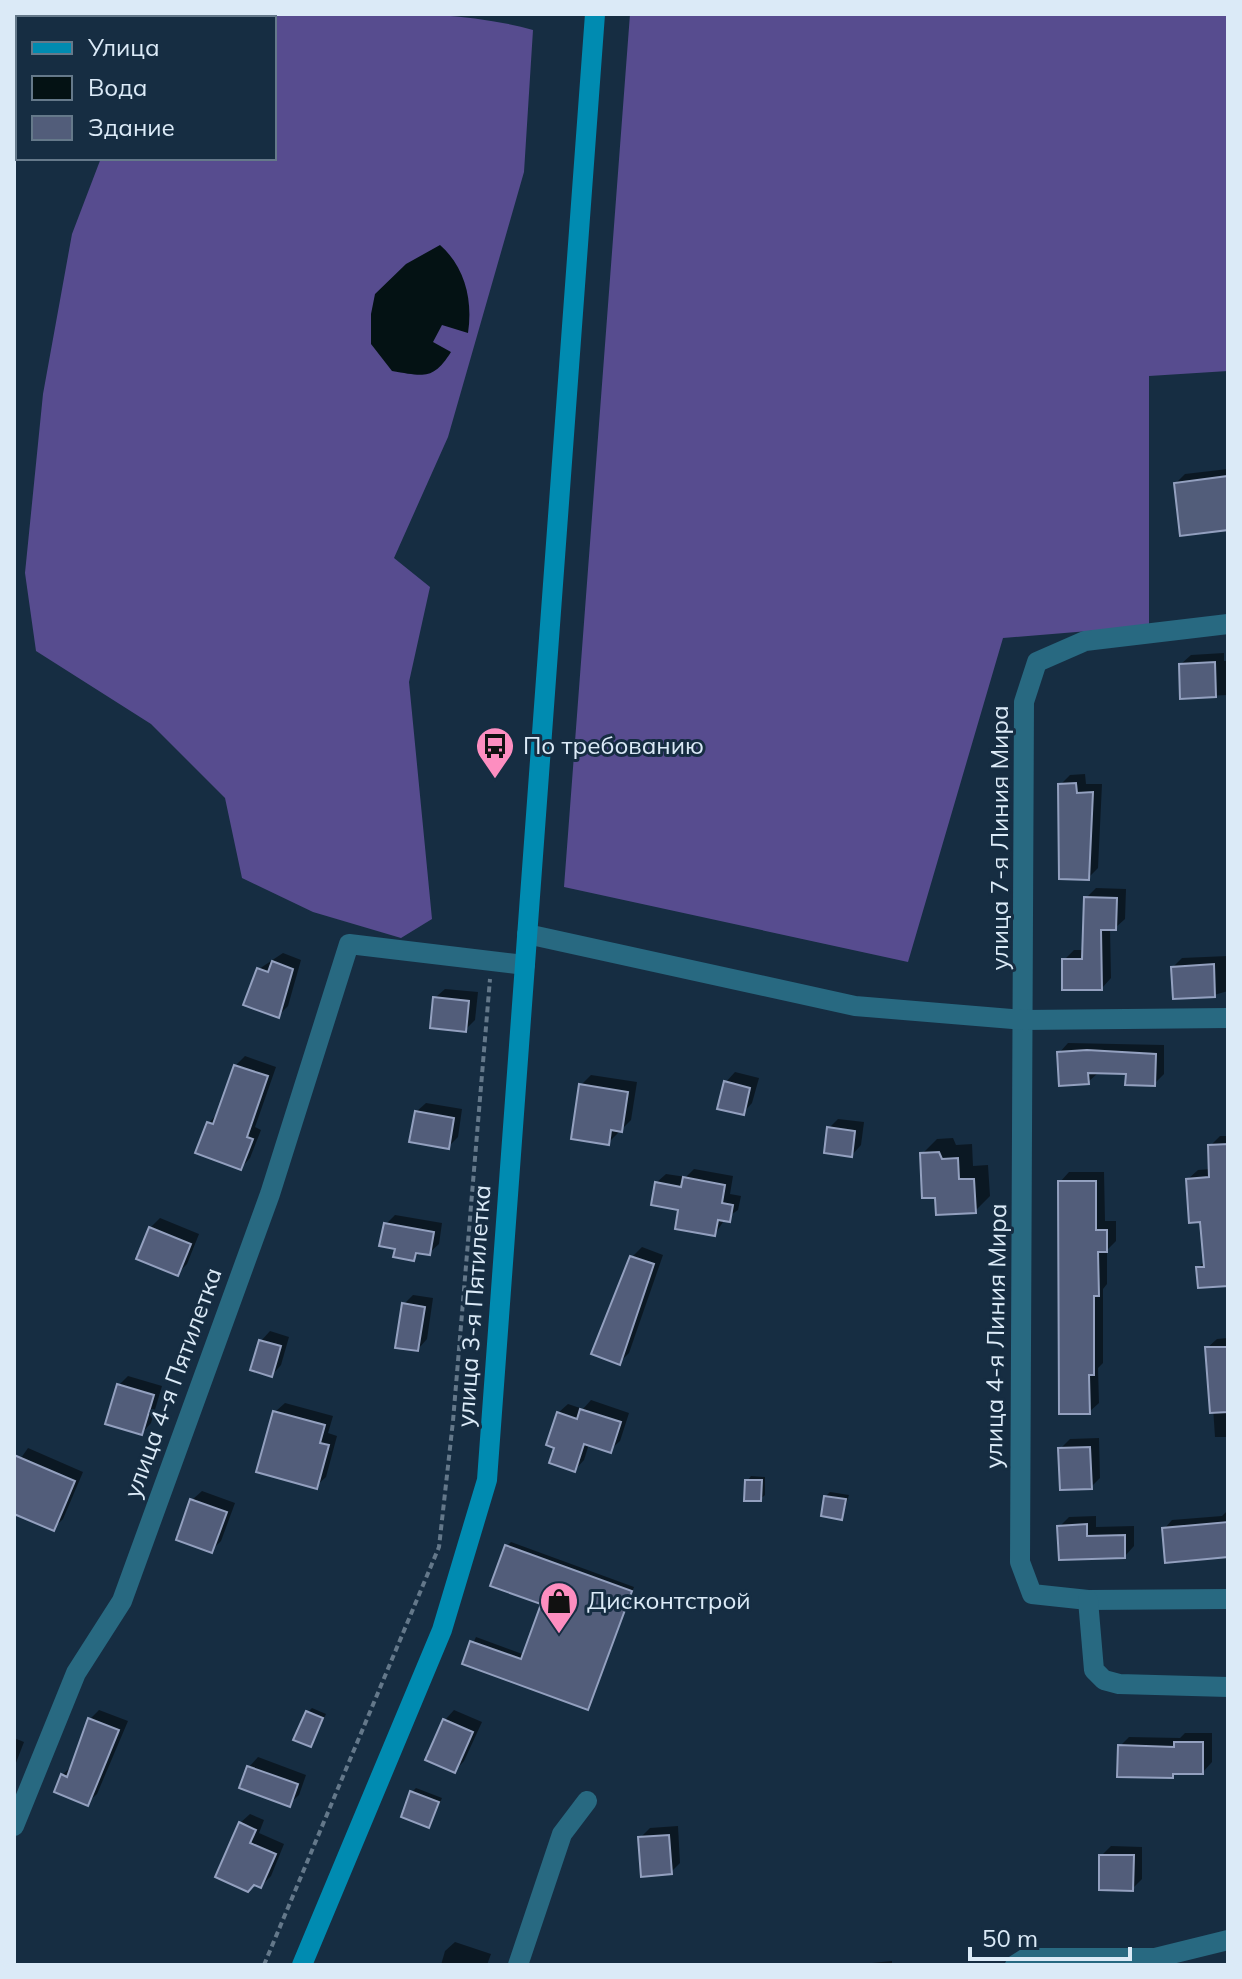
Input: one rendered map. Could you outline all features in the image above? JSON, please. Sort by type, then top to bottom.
[{"type":"main road","name":"улица 3-я Пятилетка","points":[[302,1965],[442,1630],[487,1480],[595,14]]},
{"type":"street","name":"улица 7-я Линия Мира","points":[[1024,1020],[1024,702],[1037,662],[1085,641],[1228,624]]},
{"type":"street","points":[[527,934],[855,1006],[1024,1020],[1228,1018]]},
{"type":"street","name":"улица 4-я Пятилетка","points":[[14,1826],[76,1673],[122,1601],[270,1194],[349,944],[492,961]]},
{"type":"street","points":[[492,961],[525,965]]},
{"type":"street","name":"улица 4-я Линия Мира","points":[[1024,1020],[1020,1562],[1032,1594],[1088,1600],[1228,1599]]},
{"type":"street","points":[[1088,1600],[1094,1670],[1104,1680],[1119,1684],[1228,1687]]},
{"type":"street","points":[[518,1965],[562,1834],[587,1801]]},
{"type":"street","points":[[1015,1965],[1026,1958],[1155,1958],[1228,1940]]},
{"type":"path","points":[[264,1965],[439,1547],[492,961]]},
{"type":"shaded area","points":[[429,14],[500,22],[533,30],[524,172],[448,437],[394,558],[430,587],[409,682],[432,919],[401,938],[313,912],[242,878],[225,798],[151,724],[36,651],[25,573],[43,394],[72,234],[100,160],[276,160],[276,16],[245,16]]},
{"type":"shaded area","points":[[630,14],[1228,14],[1228,371],[1149,376],[1149,626],[1003,638],[908,962],[564,887]]},
{"type":"water","points":[[440,245],[456,263],[465,285],[469,308],[468,333],[442,325],[433,342],[451,352],[433,372],[420,375],[392,371],[371,344],[375,294],[406,264]]},
{"type":"building","points":[[1228,476],[1228,530],[1180,536],[1174,483]]},
{"type":"building","points":[[1215,662],[1216,697],[1180,699],[1179,664]]},
{"type":"building","points":[[1076,783],[1077,793],[1093,792],[1089,880],[1059,879],[1058,784]]},
{"type":"building","points":[[1084,897],[1117,898],[1116,930],[1101,930],[1102,990],[1062,990],[1062,959],[1082,959]]},
{"type":"building","points":[[272,961],[293,969],[279,1018],[243,1005],[257,968],[268,972]]},
{"type":"building","points":[[1214,964],[1215,997],[1173,999],[1171,967]]},
{"type":"building","points":[[433,997],[469,1001],[466,1032],[430,1028]]},
{"type":"building","points":[[1087,1050],[1156,1054],[1155,1086],[1125,1085],[1126,1074],[1088,1073],[1089,1084],[1059,1086],[1057,1052]]},
{"type":"building","points":[[234,1065],[268,1076],[247,1137],[253,1139],[241,1170],[195,1153],[207,1122],[213,1124]]},
{"type":"building","points":[[724,1081],[750,1088],[744,1115],[717,1109]]},
{"type":"building","points":[[579,1084],[628,1092],[622,1132],[611,1130],[609,1145],[571,1139]]},
{"type":"building","points":[[415,1111],[454,1118],[449,1149],[409,1142]]},
{"type":"building","points":[[827,1127],[855,1131],[852,1157],[824,1153]]},
{"type":"building","points":[[1228,1144],[1228,1286],[1198,1288],[1196,1267],[1204,1267],[1200,1222],[1189,1223],[1186,1179],[1209,1177],[1208,1145]]},
{"type":"building","points":[[939,1152],[942,1159],[958,1158],[959,1179],[974,1179],[976,1213],[936,1215],[935,1198],[922,1198],[920,1153]]},
{"type":"building","points":[[683,1177],[725,1185],[722,1203],[733,1205],[730,1222],[718,1220],[715,1236],[675,1229],[678,1210],[651,1205],[655,1182],[681,1187]]},
{"type":"building","points":[[1058,1181],[1096,1181],[1096,1230],[1107,1230],[1107,1252],[1098,1252],[1099,1296],[1094,1296],[1094,1375],[1089,1375],[1090,1414],[1059,1414]]},
{"type":"building","points":[[384,1223],[434,1232],[430,1255],[416,1253],[414,1261],[393,1257],[395,1249],[379,1246]]},
{"type":"building","points":[[149,1227],[191,1244],[178,1276],[136,1259]]},
{"type":"building","points":[[630,1256],[654,1264],[620,1365],[591,1354]]},
{"type":"building","points":[[402,1303],[425,1307],[418,1351],[395,1348]]},
{"type":"building","points":[[259,1340],[281,1346],[272,1377],[250,1370]]},
{"type":"building","points":[[1205,1347],[1228,1347],[1228,1412],[1210,1413]]},
{"type":"building","points":[[117,1384],[154,1395],[142,1435],[105,1424]]},
{"type":"building","points":[[580,1409],[621,1422],[611,1453],[584,1444],[575,1472],[549,1463],[554,1448],[546,1445],[557,1412],[577,1419]]},
{"type":"building","points":[[273,1411],[325,1425],[320,1443],[329,1445],[317,1489],[256,1472]]},
{"type":"building","points":[[1090,1447],[1092,1489],[1060,1490],[1058,1448]]},
{"type":"building","points":[[14,1455],[75,1481],[54,1531],[14,1514]]},
{"type":"building","points":[[745,1480],[762,1480],[761,1501],[744,1501]]},
{"type":"building","points":[[824,1496],[846,1499],[842,1520],[821,1516]]},
{"type":"building","points":[[190,1499],[227,1512],[212,1553],[176,1540]]},
{"type":"building","points":[[1228,1522],[1228,1557],[1165,1563],[1162,1528]]},
{"type":"building","points":[[1087,1524],[1087,1536],[1125,1535],[1125,1558],[1059,1560],[1057,1526]]},
{"type":"building","points":[[505,1545],[632,1591],[588,1710],[462,1664],[470,1641],[521,1659],[541,1604],[490,1586]]},
{"type":"building","points":[[306,1711],[323,1718],[311,1747],[293,1740]]},
{"type":"building","points":[[88,1718],[119,1730],[88,1806],[54,1792],[61,1774],[67,1777]]},
{"type":"building","points":[[443,1719],[473,1732],[455,1773],[425,1760]]},
{"type":"building","points":[[1174,1742],[1203,1742],[1203,1774],[1173,1774],[1173,1778],[1117,1777],[1118,1745],[1174,1747]]},
{"type":"building","points":[[247,1766],[298,1784],[290,1807],[239,1788]]},
{"type":"building","points":[[410,1791],[439,1802],[429,1828],[401,1817]]},
{"type":"building","points":[[239,1822],[256,1830],[250,1843],[276,1854],[261,1888],[254,1885],[248,1892],[215,1877]]},
{"type":"building","points":[[669,1835],[672,1874],[641,1877],[638,1837]]},
{"type":"building","points":[[1099,1855],[1134,1855],[1133,1891],[1099,1890]]},
{"type":"place","name":"По требованию","points":[[495,780]]},
{"type":"place","name":"Дисконтстрой","points":[[559,1635]]}]
